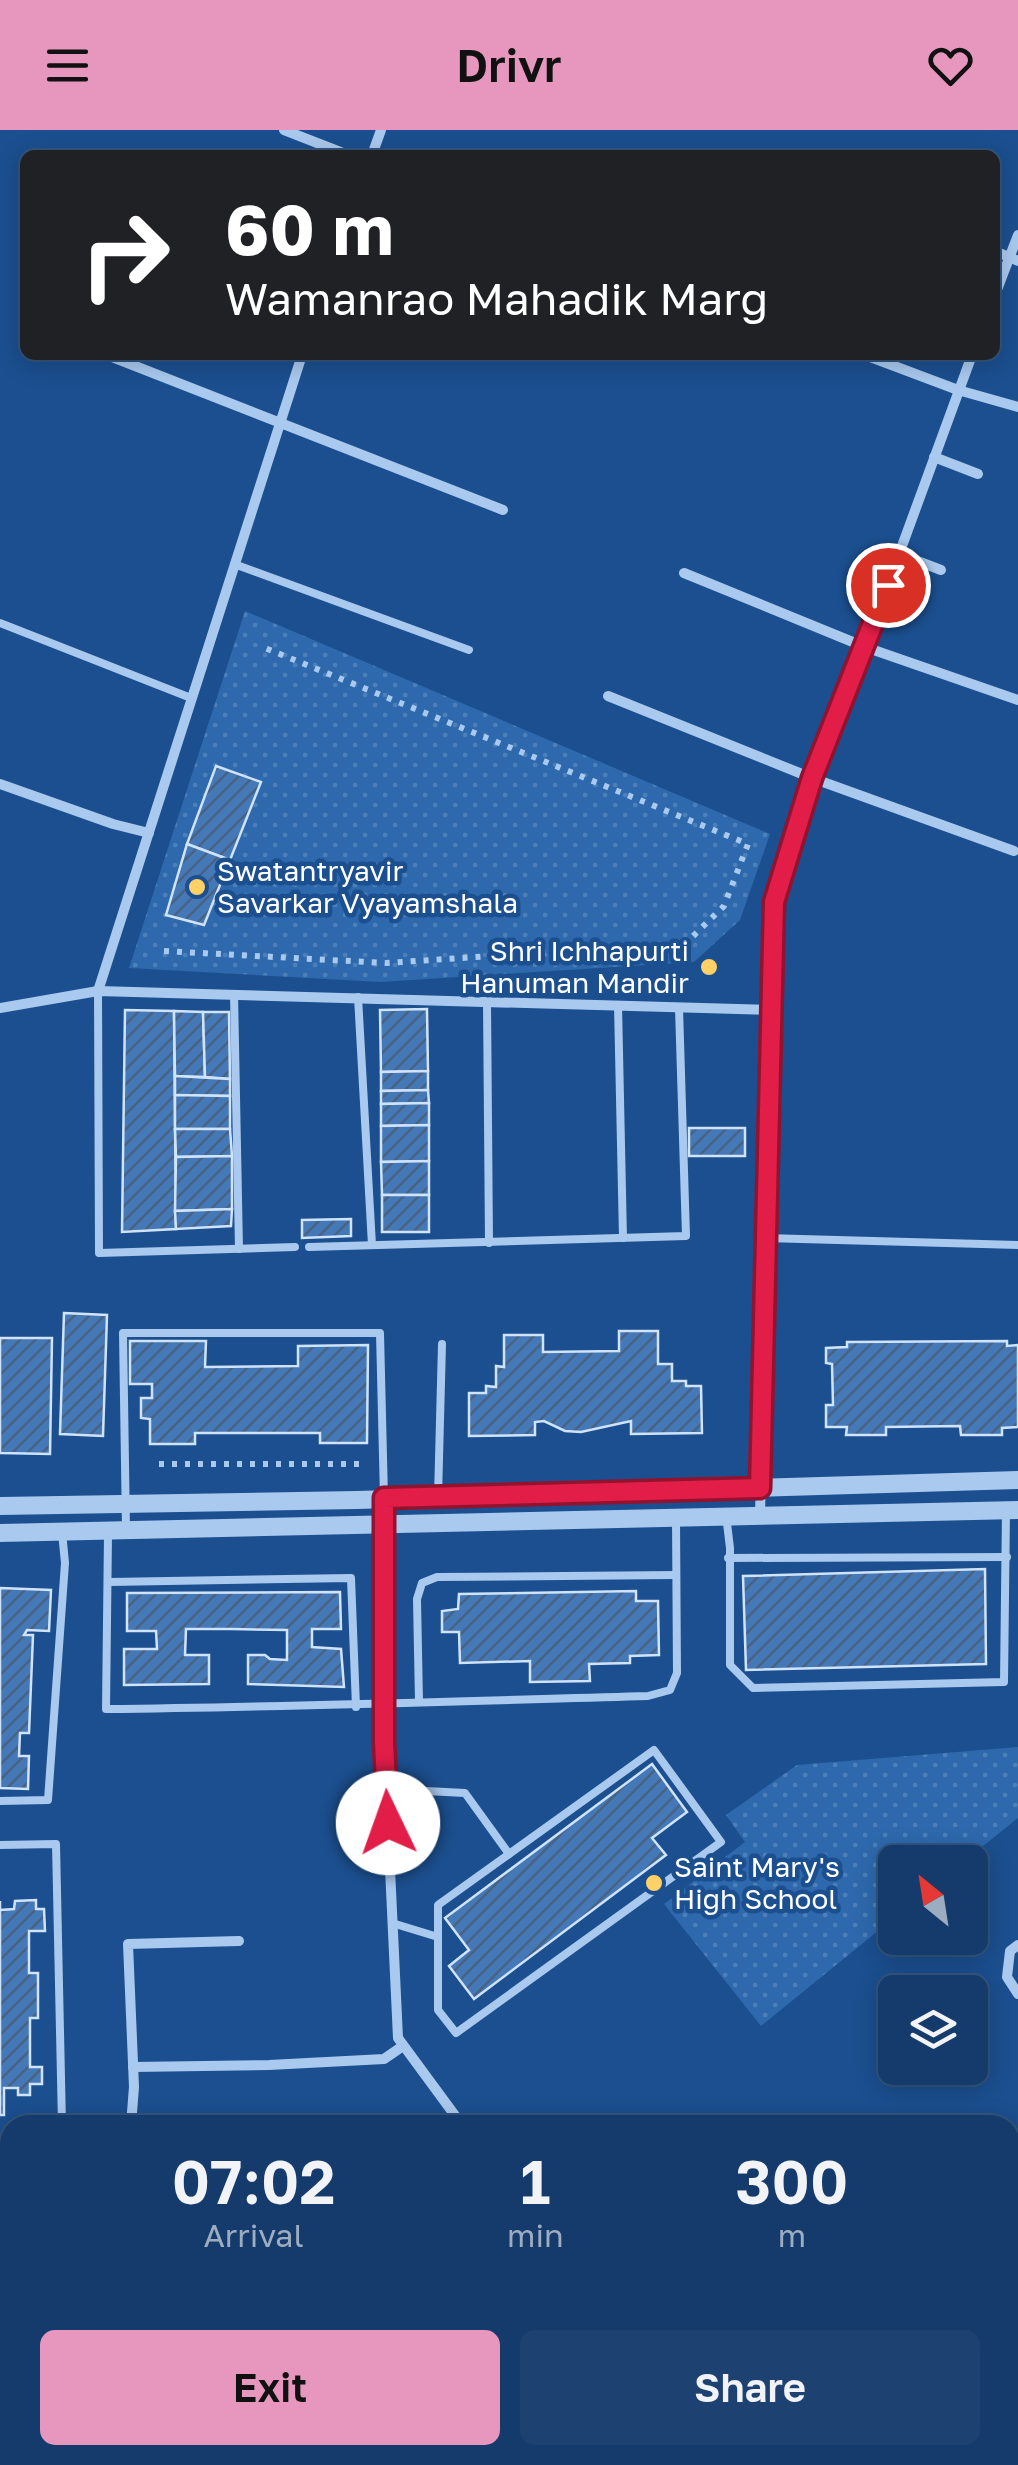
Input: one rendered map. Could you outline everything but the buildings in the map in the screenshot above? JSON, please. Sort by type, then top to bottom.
[{"type":"street","points":[[284,130],[335,150]]},
{"type":"street","points":[[1000,286],[1014,260],[1018,236]]},
{"type":"street","points":[[120,360],[503,510]]},
{"type":"street","points":[[98,992],[300,360]]},
{"type":"street","points":[[878,360],[1018,408]]},
{"type":"street","points":[[760,1516],[774,902],[812,778],[865,647],[970,360]]},
{"type":"street","points":[[934,457],[978,474]]},
{"type":"street","points":[[899,554],[941,570]]},
{"type":"street","points":[[684,574],[865,647],[1018,700]]},
{"type":"street","points":[[608,696],[812,778],[1014,852]]},
{"type":"street","points":[[0,784],[148,833]]},
{"type":"street","points":[[0,1008],[98,992],[771,1010]]},
{"type":"street","points":[[0,1506],[1018,1480]]},
{"type":"street","points":[[384,1498],[386,1789],[398,2038],[455,2115]]},
{"type":"street","points":[[0,1533],[1012,1510]]},
{"type":"street","points":[[131,2115],[128,1944],[239,1941]]},
{"type":"street","points":[[1018,1945],[1010,1950],[1006,1978],[1018,1994]]},
{"type":"street","points":[[133,2067],[384,2058],[403,2046]]},
{"type":"lane","points":[[234,564],[470,650]]},
{"type":"lane","points":[[0,623],[191,698]]},
{"type":"lane","points":[[98,992],[99,1254],[295,1248]]},
{"type":"lane","points":[[234,994],[239,1249]]},
{"type":"lane","points":[[358,998],[372,1245]]},
{"type":"lane","points":[[486,1001],[489,1243]]},
{"type":"lane","points":[[618,1005],[623,1238]]},
{"type":"lane","points":[[309,1247],[686,1236],[679,1008]]},
{"type":"lane","points":[[765,1238],[1018,1245]]},
{"type":"lane","points":[[384,1498],[380,1334],[122,1333],[126,1504],[117,1529],[109,1582],[106,1709],[356,1706],[648,1696],[670,1690],[677,1673],[676,1518]]},
{"type":"lane","points":[[438,1497],[442,1344]]},
{"type":"lane","points":[[726,1515],[730,1665],[753,1688],[1004,1682],[1012,1510]]},
{"type":"lane","points":[[0,1801],[48,1800],[65,1563],[62,1532]]},
{"type":"lane","points":[[728,1558],[1007,1557]]},
{"type":"lane","points":[[419,1702],[417,1598],[422,1583],[437,1577],[676,1575]]},
{"type":"lane","points":[[109,1582],[351,1578],[356,1706]]},
{"type":"lane","points":[[654,1750],[721,1842],[456,2033],[438,2010],[438,1937],[438,1905],[654,1750]]},
{"type":"lane","points":[[386,1789],[465,1793],[509,1854]]},
{"type":"lane","points":[[0,1846],[56,1844],[62,2115]]},
{"type":"lane","points":[[392,1924],[438,1937]]},
{"type":"path","points":[[164,951],[386,962],[686,943],[724,906],[748,844],[265,648]]},
{"type":"path","points":[[159,1464],[362,1464]]},
{"type":"shaded area","points":[[245,611],[770,834],[740,920],[694,962],[380,982],[129,968]]},
{"type":"shaded area","points":[[1018,1747],[1018,1818],[984,1845],[878,1845],[878,1931],[761,2026],[664,1904],[745,1842],[726,1815],[797,1765]]},
{"type":"place","name":"Swatantryavir Savarkar Vyayamshala","points":[[197,887]]},
{"type":"place","name":"Shri Ichhapurti Hanuman Mandir","points":[[709,967]]},
{"type":"place","name":"Saint Mary's High School","points":[[654,1883]]},
{"type":"route","points":[[388,1823],[384,1742],[384,1498],[760,1488],[774,902],[812,778],[888,585]]}]
